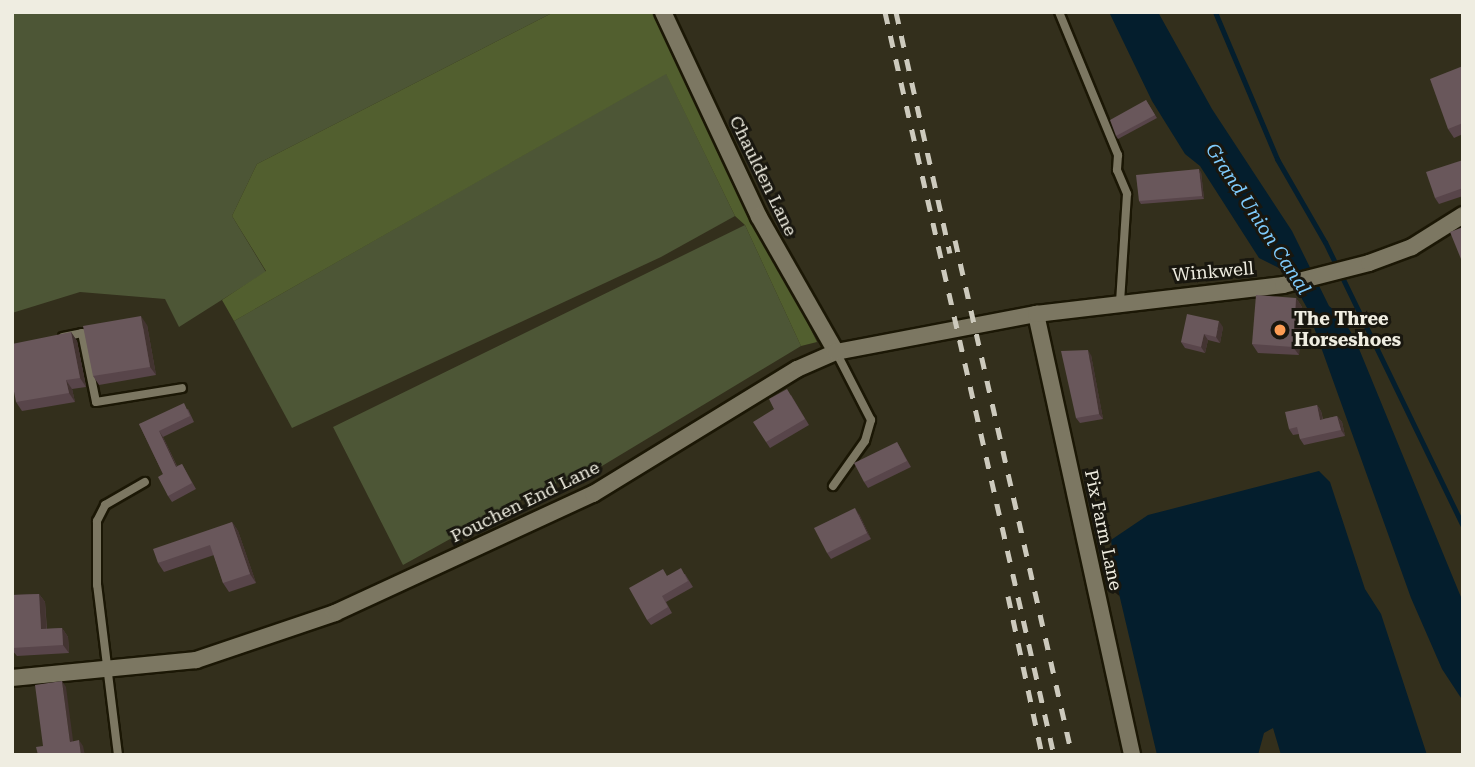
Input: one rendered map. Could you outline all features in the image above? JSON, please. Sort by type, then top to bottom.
[{"type":"street","name":"Chaulden Lane","points":[[663,12],[759,216],[836,352]]},
{"type":"street","name":"Winkwell","points":[[1036,313],[1283,285],[1319,273],[1352,267],[1412,247],[1463,215]]},
{"type":"street","name":"Pouchen End Lane","points":[[12,678],[195,660],[335,613],[593,494],[797,369],[836,352],[1036,313]]},
{"type":"street","name":"Pix Farm Lane","points":[[1036,313],[1132,755]]},
{"type":"lane","points":[[1059,12],[1118,155],[1117,170],[1127,194],[1120,302]]},
{"type":"lane","points":[[47,340],[82,333],[96,402],[182,388]]},
{"type":"lane","points":[[833,486],[865,441],[871,420],[836,352]]},
{"type":"lane","points":[[118,755],[97,585],[97,521],[105,505],[145,482]]},
{"type":"green space","points":[[12,12],[554,12],[257,164],[232,216],[266,272],[179,327],[165,299],[80,292],[12,313]]},
{"type":"green space","points":[[554,12],[654,12],[817,342],[801,346],[745,225],[735,216],[666,74],[234,321],[222,300],[266,271],[232,216],[257,164]]},
{"type":"green space","points":[[666,73],[735,216],[661,257],[292,428],[234,321]]},
{"type":"green space","points":[[745,225],[801,346],[602,466],[537,491],[403,565],[333,427]]},
{"type":"water","name":"Grand Union Canal","points":[[1109,12],[1158,12],[1212,109],[1292,231],[1329,306],[1341,316],[1355,339],[1463,602],[1463,701],[1442,669],[1411,598],[1307,308],[1287,272],[1259,258],[1200,166],[1185,154],[1152,101]]},
{"type":"water","points":[[1319,471],[1330,482],[1365,589],[1381,614],[1427,755],[1281,755],[1273,728],[1264,733],[1258,755],[1157,755],[1116,581],[1111,540],[1148,515]]},
{"type":"building","points":[[1463,66],[1463,123],[1448,129],[1430,79]]},
{"type":"building","points":[[1146,100],[1155,115],[1116,136],[1110,120]]},
{"type":"building","points":[[1463,160],[1463,188],[1435,198],[1426,172]]},
{"type":"building","points":[[1199,169],[1202,196],[1139,201],[1136,175]]},
{"type":"building","points":[[1463,227],[1463,258],[1461,259],[1450,232]]},
{"type":"building","name":"The Three Horseshoes","points":[[1256,295],[1296,298],[1293,347],[1252,344]]},
{"type":"building","points":[[1187,314],[1219,321],[1216,337],[1204,334],[1201,347],[1181,342]]},
{"type":"building","points":[[141,316],[150,367],[93,376],[83,326]]},
{"type":"building","points":[[71,332],[80,378],[66,380],[69,393],[16,402],[12,381],[12,344]]},
{"type":"building","points":[[1088,350],[1099,414],[1076,418],[1061,351]]},
{"type":"building","points":[[787,389],[805,419],[766,442],[753,422],[774,409],[769,399]]},
{"type":"building","points":[[184,403],[190,416],[159,431],[176,467],[182,464],[192,483],[168,496],[158,477],[163,474],[139,424]]},
{"type":"building","points":[[1317,405],[1320,420],[1337,416],[1341,430],[1300,439],[1297,427],[1289,429],[1285,412]]},
{"type":"building","points":[[897,442],[907,461],[864,482],[854,463]]},
{"type":"building","points":[[855,508],[867,533],[827,553],[814,528]]},
{"type":"building","points":[[232,522],[250,574],[223,583],[210,545],[158,563],[153,549]]},
{"type":"building","points":[[681,568],[688,581],[662,596],[668,607],[647,620],[629,588],[663,569],[667,576]]},
{"type":"building","points":[[39,594],[41,629],[62,628],[63,645],[12,648],[12,595]]},
{"type":"building","points":[[62,681],[70,742],[79,740],[81,755],[38,755],[36,747],[43,746],[35,685]]},
{"type":"waterway","points":[[1215,12],[1277,159],[1325,242],[1463,526]]},
{"type":"railway","points":[[885,12],[1054,755]]},
{"type":"railway","points":[[896,12],[950,253]]},
{"type":"railway","points":[[955,240],[1072,755]]},
{"type":"railway","points":[[1008,596],[1042,755]]},
{"type":"place","name":"The Three Horseshoes","points":[[1280,330]]}]
